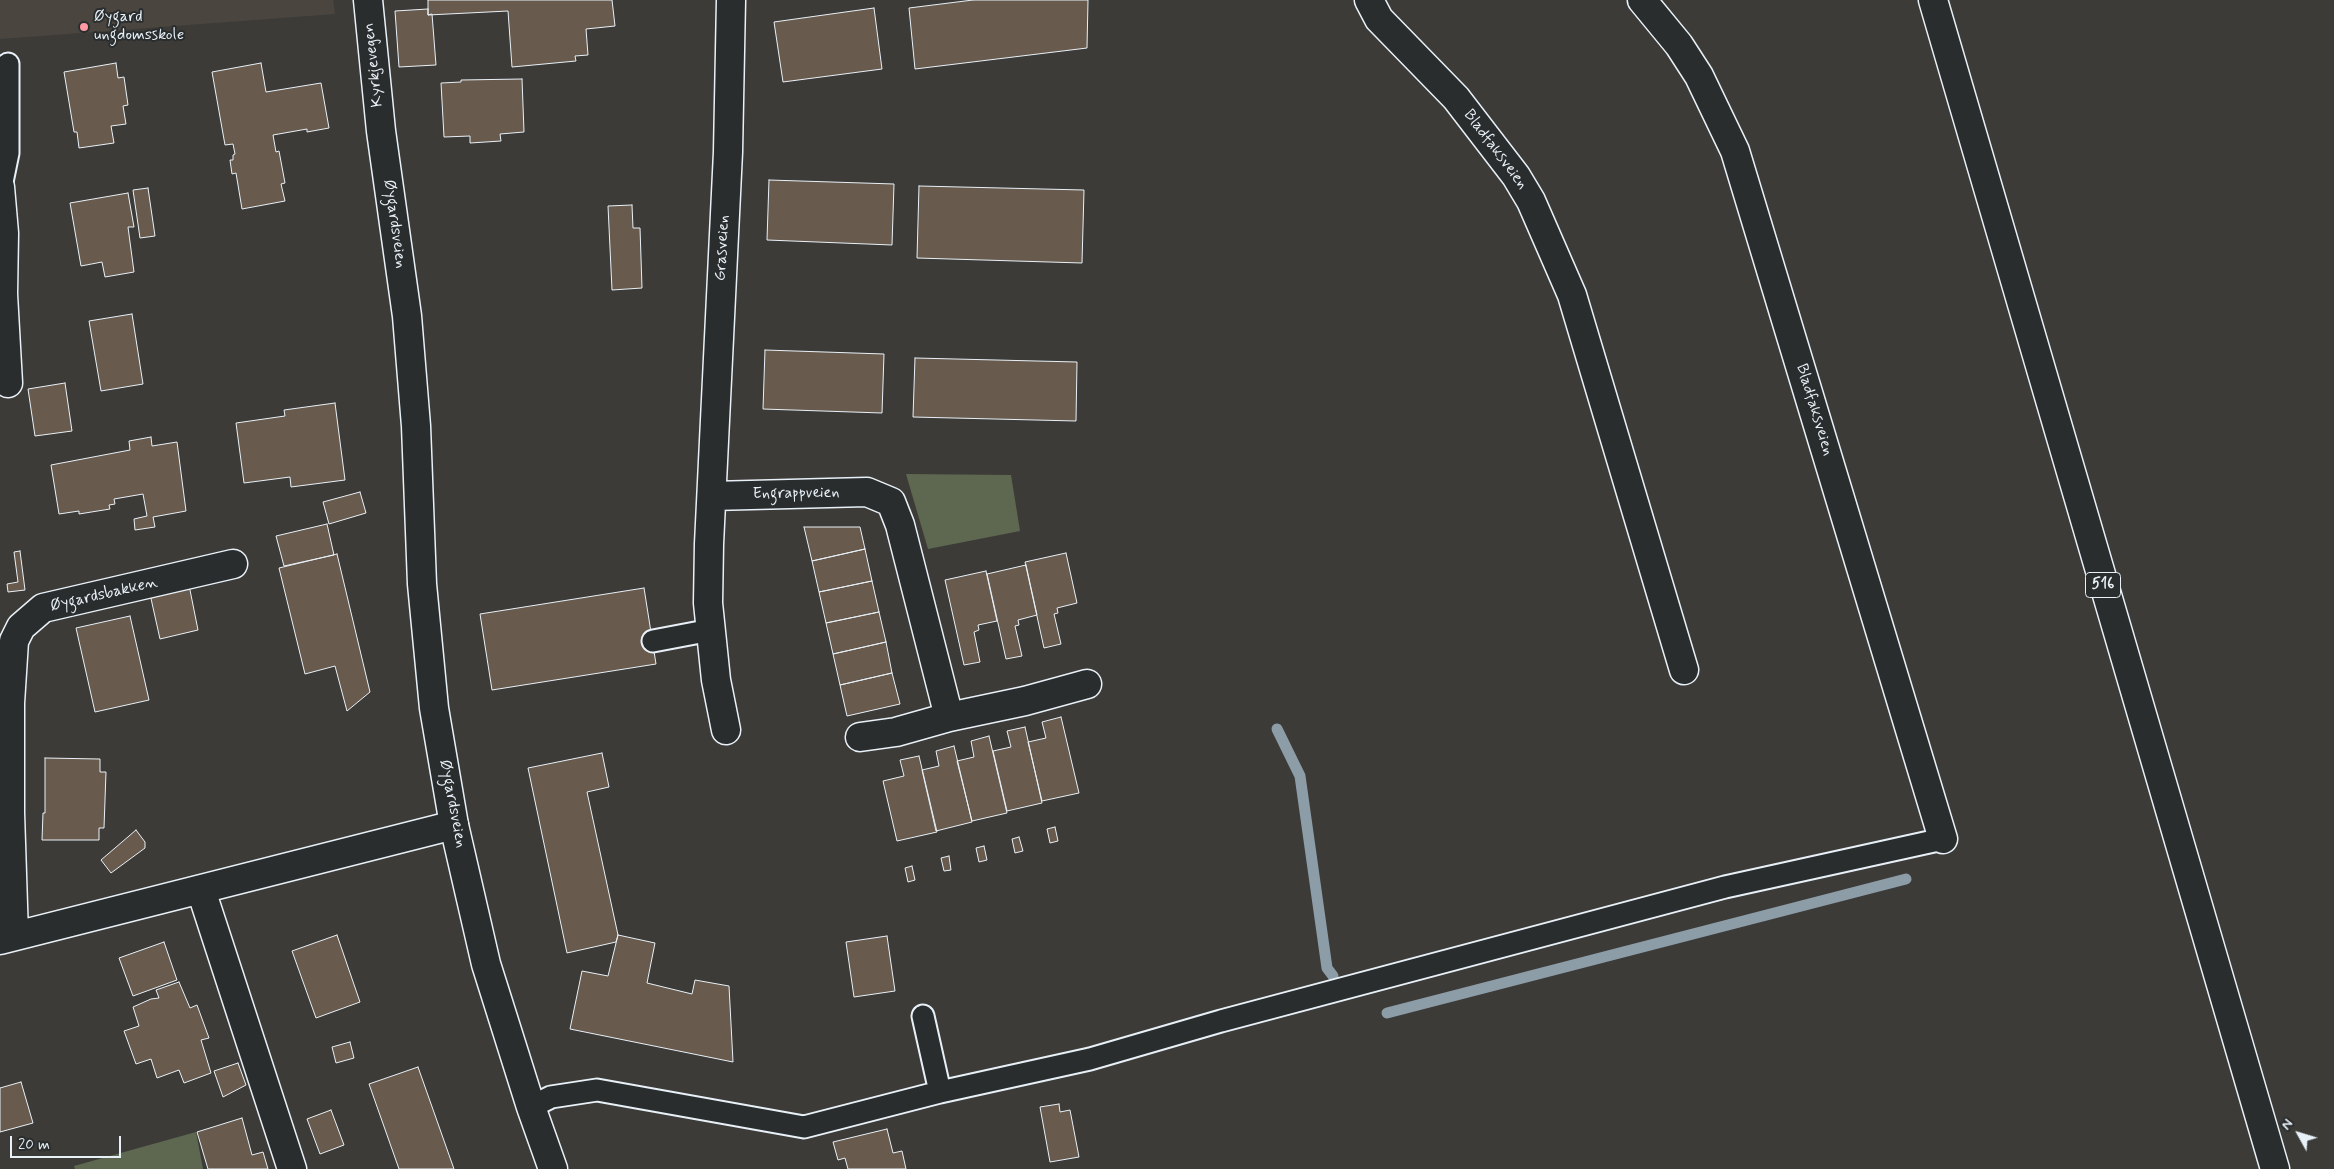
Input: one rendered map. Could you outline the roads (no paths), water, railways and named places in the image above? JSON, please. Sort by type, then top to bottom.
[{"type":"street","name":"Kyrkjevegen","points":[[368,0],[381,131]]},
{"type":"street","name":"Grasveien","points":[[712,496],[728,152],[731,0]]},
{"type":"street","name":"Bladfaksveien","points":[[1370,0],[1379,19],[1456,98],[1516,176],[1531,201],[1572,295],[1684,670]]},
{"type":"street","name":"Bladfaksveien","points":[[1642,0],[1674,39],[1698,76],[1718,111],[1735,150],[1943,839]]},
{"type":"street","name":"516","points":[[1933,0],[2275,1169]]},
{"type":"street","name":"Øygardsveien","points":[[381,131],[407,316],[416,426],[422,584],[434,708],[454,825],[486,964],[531,1107],[553,1169]]},
{"type":"street","points":[[0,187],[4,233],[3,294],[8,384]]},
{"type":"street","name":"Engrappveien","points":[[712,496],[867,492],[891,502],[902,534],[949,717]]},
{"type":"street","points":[[712,496],[708,603],[716,680],[726,730]]},
{"type":"street","name":"Øygardsbakken","points":[[233,564],[43,608],[21,627],[14,642],[10,703],[7,938],[454,825]]},
{"type":"street","points":[[860,736],[896,732],[949,717],[1025,701],[1087,684]]},
{"type":"street","points":[[201,890],[292,1169]]},
{"type":"lane","points":[[0,187],[8,152],[8,64]]},
{"type":"lane","points":[[653,641],[711,630]]},
{"type":"lane","points":[[531,1107],[551,1098],[597,1090],[804,1127],[940,1092],[1090,1059],[1222,1021],[1725,887],[1943,839]]},
{"type":"lane","points":[[923,1016],[940,1092]]},
{"type":"waterway","points":[[1277,729],[1300,776],[1327,968],[1333,976]]},
{"type":"waterway","points":[[1387,1013],[1906,879]]},
{"type":"place","name":"Øygard ungdomsskole","points":[[84,27]]}]
